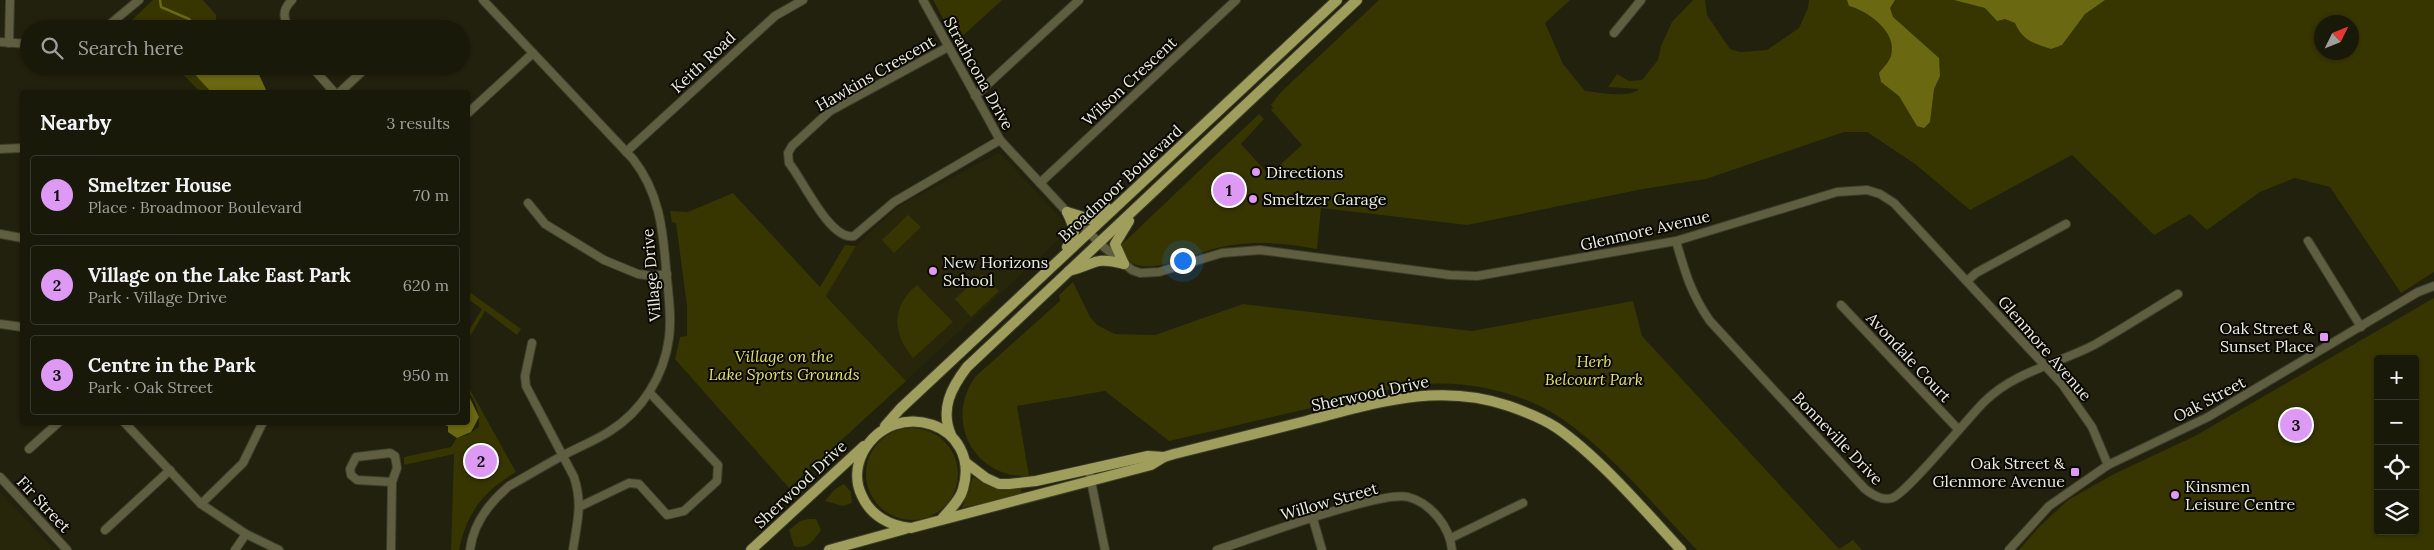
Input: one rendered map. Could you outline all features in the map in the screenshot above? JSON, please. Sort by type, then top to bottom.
[{"type":"main road","name":"Broadmoor Boulevard","points":[[882,430],[900,409],[1337,0]]},
{"type":"main road","name":"Broadmoor Boulevard","points":[[951,436],[946,416],[948,398],[953,385],[967,367],[1357,0]]},
{"type":"main road","points":[[1067,212],[1088,218],[1098,216],[1132,186],[1153,173]]},
{"type":"main road","points":[[1124,264],[1115,244],[1141,203]]},
{"type":"main road","points":[[1050,269],[1057,256],[1074,238],[1074,230],[1067,212]]},
{"type":"main road","points":[[1068,271],[1084,267],[1099,259],[1124,264]]},
{"type":"main road","name":"Sherwood Drive","points":[[941,520],[1151,465],[1164,457],[1374,404],[1437,394],[1476,398],[1525,411],[1558,428],[1601,467],[1681,550]]},
{"type":"main road","points":[[829,550],[941,520],[956,504],[963,490],[965,462],[951,436],[930,424],[918,421],[899,422],[882,430],[871,441],[860,458],[857,467],[857,480],[861,496],[874,512],[884,521],[911,528]]},
{"type":"main road","name":"Sherwood Drive","points":[[750,550],[848,459],[871,441]]},
{"type":"main road","name":"Sherwood Drive","points":[[965,462],[986,478],[1004,484],[1023,484],[1148,456],[1164,457]]},
{"type":"street","points":[[9,43],[10,0]]},
{"type":"street","points":[[115,20],[139,0]]},
{"type":"street","points":[[284,20],[284,8],[292,0]]},
{"type":"street","name":"Village Drive","points":[[470,550],[474,531],[497,497],[509,486],[618,426],[650,393],[658,375],[669,338],[670,311],[664,239],[657,203],[645,174],[483,0]]},
{"type":"street","name":"Keith Road","points":[[626,152],[774,16],[803,0]]},
{"type":"street","name":"Strathcona Drive","points":[[923,0],[1000,140],[1067,212],[1100,242]]},
{"type":"street","points":[[975,96],[1079,0]]},
{"type":"street","name":"Wilson Crescent","points":[[1040,183],[1236,0]]},
{"type":"street","points":[[1614,33],[1641,0]]},
{"type":"street","points":[[0,42],[20,44]]},
{"type":"street","name":"Hawkins Crescent","points":[[948,47],[830,111],[792,146],[788,153],[789,163],[823,216],[847,238],[854,236],[899,198],[1000,140]]},
{"type":"street","points":[[470,111],[533,53]]},
{"type":"street","points":[[319,75],[332,90]]},
{"type":"street","points":[[342,90],[358,75]]},
{"type":"street","points":[[0,149],[20,148]]},
{"type":"street","name":"Glenmore Avenue","points":[[1100,242],[1124,264],[1140,273],[1159,272],[1222,252],[1260,250],[1450,275],[1477,276],[1676,241],[1837,192],[1867,190],[1880,194],[1894,203],[2046,365],[2084,414],[2102,448],[2108,465]]},
{"type":"street","points":[[528,203],[545,224],[604,260],[638,274],[652,276],[667,274]]},
{"type":"street","points":[[1967,281],[1976,273],[2066,224]]},
{"type":"street","points":[[0,234],[20,238]]},
{"type":"street","name":"Bonneville Drive","points":[[1676,241],[1688,284],[1696,301],[1710,321],[1865,489],[1877,497],[1886,499],[1897,496],[1992,394],[2029,372],[2093,345],[2178,294]]},
{"type":"street","points":[[2308,241],[2361,327]]},
{"type":"street","name":"Oak Street","points":[[2009,550],[2049,506],[2108,465],[2208,417],[2418,292],[2434,286]]},
{"type":"street","name":"Avondale Court","points":[[1841,305],[1958,429]]},
{"type":"street","points":[[0,324],[20,327]]},
{"type":"street","points":[[532,343],[525,376],[526,386],[574,477],[581,506],[573,550]]},
{"type":"street","points":[[581,506],[629,482],[639,484],[667,515],[684,511],[718,481],[718,465],[650,393]]},
{"type":"street","points":[[29,449],[56,425]]},
{"type":"street","points":[[127,425],[201,504],[246,534],[279,550]]},
{"type":"street","points":[[131,429],[134,425]]},
{"type":"street","points":[[201,504],[243,463],[262,425]]},
{"type":"street","points":[[391,550],[392,482],[397,461],[395,456],[390,453],[356,457],[352,463],[351,475],[357,480],[392,482]]},
{"type":"street","points":[[105,530],[170,470]]},
{"type":"street","points":[[1089,470],[1105,550]]},
{"type":"street","name":"Fir Street","points":[[0,478],[67,550]]},
{"type":"street","name":"Willow Street","points":[[1217,550],[1376,499],[1408,497],[1424,505],[1436,516],[1451,538],[1452,550]]},
{"type":"street","points":[[1451,538],[1523,503]]},
{"type":"street","points":[[1313,519],[1322,550]]},
{"type":"street","points":[[235,550],[246,534]]},
{"type":"shaded area","points":[[1847,0],[1895,0],[1890,8],[1893,17],[1939,58],[1940,76],[1934,89],[1930,122],[1924,128],[1917,126],[1899,96],[1881,82],[1879,73],[1891,56],[1892,47],[1886,31],[1865,13],[1849,6]]},
{"type":"shaded area","points":[[1954,0],[2105,0],[2085,14],[2062,45],[2051,49],[2025,38],[2015,23],[2005,19],[1997,21],[1985,8]]},
{"type":"shaded area","points":[[195,75],[259,75],[266,90],[209,90]]},
{"type":"shaded area","name":"New Horizons School","points":[[998,153],[1002,155],[1068,226],[1069,230],[906,381],[826,295],[856,246],[897,207]]},
{"type":"shaded area","points":[[470,398],[479,417],[471,432],[457,438],[448,432],[448,426],[444,425],[470,425]]},
{"type":"shaded area","points":[[0,492],[55,550],[0,550]]},
{"type":"green space","points":[[153,0],[203,0],[216,15],[216,20],[132,20]]},
{"type":"green space","points":[[933,0],[1002,0],[956,42]]},
{"type":"green space","points":[[1379,0],[1570,0],[1545,23],[1563,64],[1585,91],[1628,94],[1639,89],[1608,87],[1617,74],[1629,81],[1642,80],[1658,60],[1661,46],[1672,22],[1693,0],[1705,0],[1707,15],[1730,49],[1740,52],[1767,50],[1799,28],[1808,8],[1809,0],[2434,0],[2434,272],[2401,293],[2330,187],[2295,178],[2260,192],[2207,230],[2190,214],[2154,235],[2072,155],[1970,210],[1915,164],[1867,132],[1844,132],[1706,179],[1643,189],[1467,225],[1321,208],[1317,249],[1293,245],[1257,243],[1212,249],[1182,260],[1161,265],[1142,266],[1128,260],[1119,247],[1259,114],[1264,119],[1241,144],[1269,175],[1302,145],[1271,110],[1273,108],[1271,105],[1282,91]]},
{"type":"green space","points":[[184,75],[195,75],[209,90],[198,90]]},
{"type":"green space","name":"Village on the Lake Sports Grounds","points":[[733,193],[820,287],[845,245],[856,246],[826,296],[906,381],[789,488],[675,359],[680,337],[687,336],[687,306],[676,223],[672,222],[670,211],[688,212]]},
{"type":"green space","points":[[908,215],[921,227],[894,253],[882,240]]},
{"type":"green space","points":[[982,274],[999,291],[971,317],[955,299]]},
{"type":"green space","name":"Herb Belcourt Park","points":[[1073,282],[1090,317],[1097,325],[1115,334],[1155,335],[1243,304],[1472,331],[1633,301],[1642,336],[1839,549],[1853,540],[1862,550],[1697,550],[1624,472],[1562,419],[1529,401],[1500,391],[1470,385],[1439,383],[1412,385],[1169,441],[1105,391],[1017,406],[1029,476],[1010,474],[993,468],[979,457],[970,444],[964,428],[963,411],[967,393],[976,376],[1060,301],[1059,295]]},
{"type":"green space","points":[[917,285],[953,322],[913,358],[901,339],[897,320],[902,302]]},
{"type":"green space","points":[[470,292],[521,329],[517,335],[485,311],[470,337],[470,329],[482,309],[470,300]]},
{"type":"green space","points":[[2434,298],[2434,550],[2019,550],[2040,526],[2068,500],[2114,474],[2195,436]]},
{"type":"green space","points":[[470,390],[516,472],[494,487],[478,504],[462,537],[459,550],[451,550],[454,454],[404,465],[404,457],[451,447],[457,438],[453,436],[464,436],[479,427],[479,417],[470,395]]},
{"type":"green space","points":[[912,428],[930,432],[944,442],[954,456],[958,474],[954,492],[944,506],[930,516],[912,520],[894,516],[880,506],[870,492],[866,474],[870,456],[880,442],[894,432]]},
{"type":"green space","points":[[973,477],[995,488],[1021,489],[1022,494],[962,508]]},
{"type":"green space","points":[[844,484],[851,492],[852,503],[843,506],[825,501],[835,489]]},
{"type":"green space","points":[[816,519],[821,530],[813,541],[807,545],[803,547],[794,546],[789,530],[800,521]]},
{"type":"waterway","points":[[160,0],[161,7],[190,20]]},
{"type":"place","name":"Directions","points":[[1256,172]]},
{"type":"place","name":"Smeltzer House","points":[[1229,190]]},
{"type":"place","name":"Smeltzer Garage","points":[[1253,199]]},
{"type":"place","name":"New Horizons School","points":[[933,271]]},
{"type":"place","name":"Oak Street & Sunset Place","points":[[2324,337]]},
{"type":"place","name":"Centre in the Park","points":[[2296,425]]},
{"type":"place","name":"Village on the Lake East Park","points":[[481,461]]},
{"type":"place","name":"Oak Street & Glenmore Avenue","points":[[2075,472]]},
{"type":"place","name":"Kinsmen Leisure Centre","points":[[2175,495]]}]
